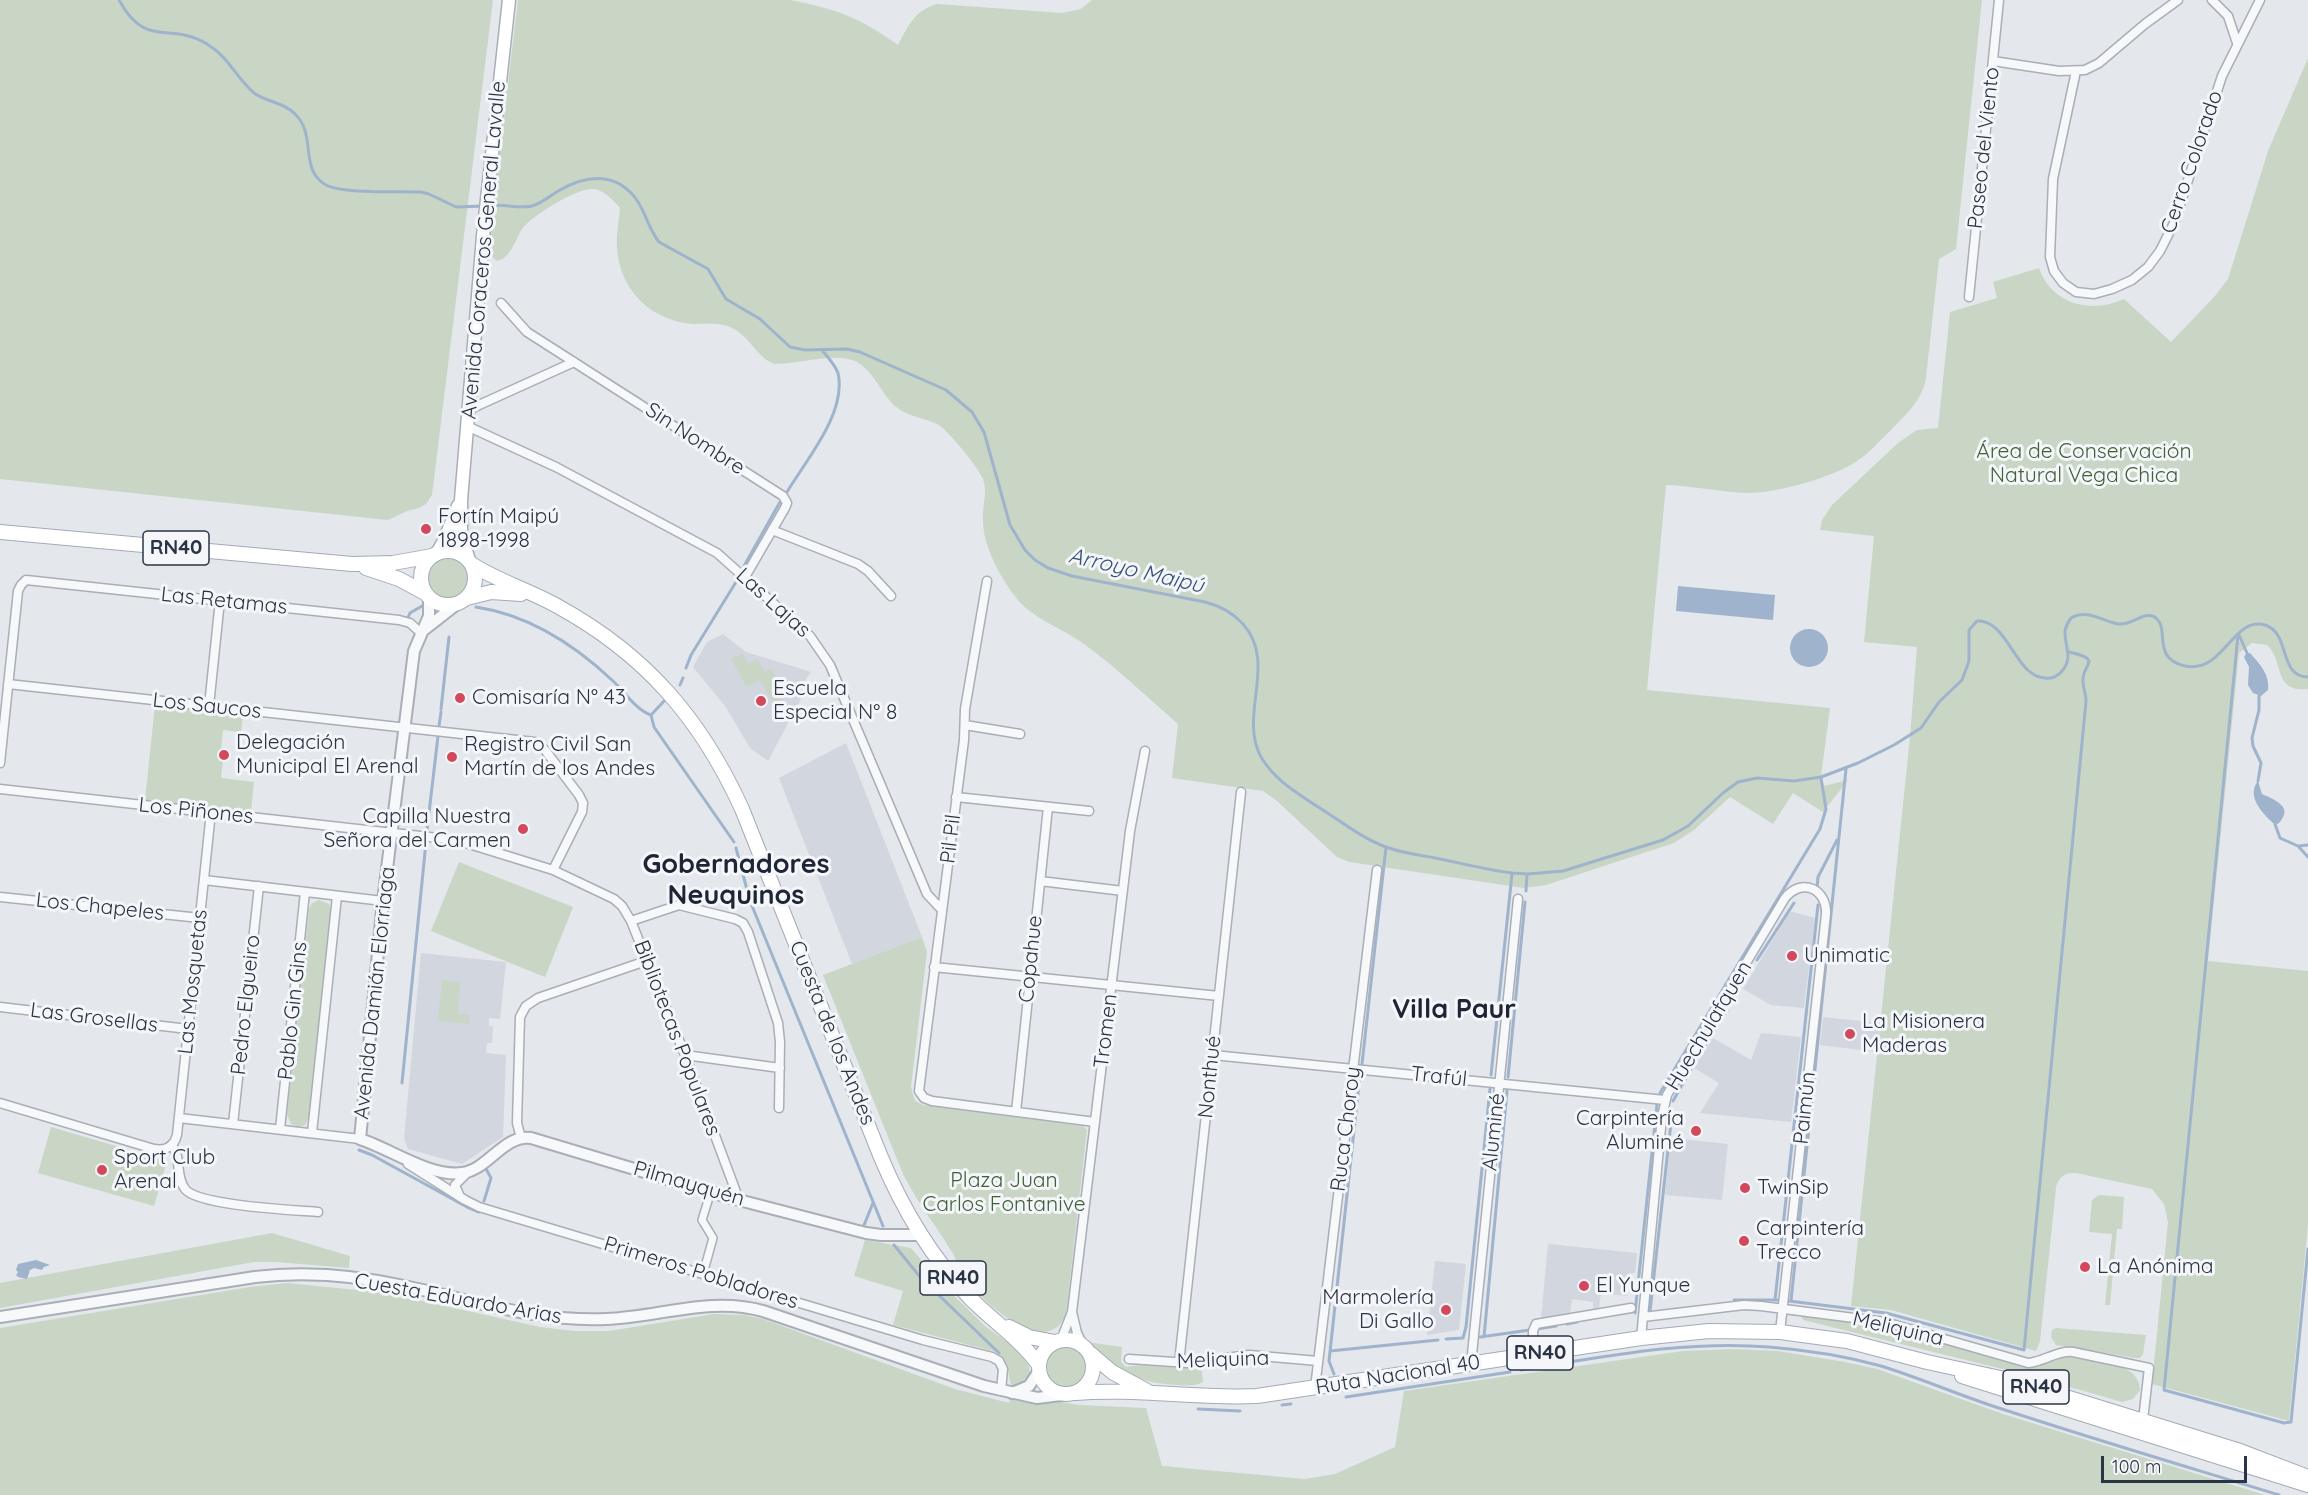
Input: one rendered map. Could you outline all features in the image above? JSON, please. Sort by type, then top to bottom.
[{"type":"main road","name":"Avenida Coraceros General Lavalle","points":[[471,563],[461,535],[460,500],[487,196],[509,0]]},
{"type":"main road","name":"Avenida Coraceros General Lavalle","points":[[434,554],[446,537],[460,500]]},
{"type":"main road","name":"RN40","points":[[0,532],[352,564],[393,563],[454,551],[471,563]]},
{"type":"main road","points":[[427,595],[421,576],[424,565],[434,554]]},
{"type":"main road","points":[[462,601],[475,582],[471,563]]},
{"type":"main road","name":"Cuesta de los Andes","points":[[471,563],[493,577],[536,596],[592,626],[642,664],[687,712],[717,758],[737,798],[884,1165],[902,1202],[921,1235],[956,1282],[1029,1352],[1039,1368]]},
{"type":"main road","name":"RN40","points":[[352,564],[399,579],[445,605],[462,601]]},
{"type":"main road","name":"Cuesta de los Andes","points":[[462,601],[483,593],[500,592],[536,596]]},
{"type":"main road","name":"Cuesta de los Andes","points":[[990,1316],[1029,1337],[1058,1341]]},
{"type":"main road","name":"Ruta Nacional 40","points":[[1072,1393],[1152,1393],[1235,1397],[1315,1388],[1641,1338],[1709,1331],[1780,1332],[1847,1341],[1927,1362],[1978,1382],[2240,1451],[2308,1477]]},
{"type":"main road","name":"RN40","points":[[1058,1341],[1072,1340],[1087,1349]]},
{"type":"main road","points":[[1039,1368],[1046,1348],[1058,1341]]},
{"type":"main road","points":[[1072,1393],[1085,1387],[1092,1377],[1094,1365],[1087,1349]]},
{"type":"main road","name":"Ruta Nacional 40","points":[[1087,1349],[1119,1377],[1152,1393]]},
{"type":"main road","name":"RN40","points":[[1039,1368],[1047,1386],[1058,1392],[1072,1393]]},
{"type":"main road","name":"Ruta Nacional 40","points":[[2141,1426],[2308,1485]]},
{"type":"street","name":"Paseo del Viento","points":[[1969,297],[1999,0]]},
{"type":"street","points":[[1993,61],[2076,71],[2085,70],[2100,63],[2145,24],[2178,0]]},
{"type":"street","points":[[2212,0],[2222,8],[2230,21],[2237,42]]},
{"type":"street","name":"Cerro Colorado","points":[[2076,71],[2053,179],[2050,257],[2054,271],[2063,283],[2076,292],[2094,294],[2132,280],[2148,267],[2160,251],[2174,223],[2217,88],[2237,42],[2260,0]]},
{"type":"street","name":"Sin Nombre","points":[[501,303],[522,328],[783,496],[786,506],[745,577]]},
{"type":"street","points":[[468,410],[574,362]]},
{"type":"street","name":"Las Lajas","points":[[467,426],[556,467],[710,550],[745,577],[805,631],[823,653],[927,894],[942,910]]},
{"type":"street","points":[[772,531],[858,564],[868,571],[891,596]]},
{"type":"street","name":"Las Retamas","points":[[8,684],[18,591],[23,582],[33,580],[403,620],[421,633]]},
{"type":"street","name":"Pil Pil","points":[[987,581],[965,709],[965,725],[918,1088],[922,1097],[932,1101],[1016,1112]]},
{"type":"street","name":"Avenida Damián Elorriaga","points":[[360,1139],[391,832],[414,651],[429,616],[427,595]]},
{"type":"street","points":[[209,706],[220,600]]},
{"type":"street","points":[[421,633],[462,601]]},
{"type":"street","points":[[0,764],[8,684]]},
{"type":"street","name":"Los Saucos","points":[[8,684],[530,740],[543,747],[583,803],[582,812],[553,870]]},
{"type":"street","points":[[965,725],[1020,734]]},
{"type":"street","name":"Tromen","points":[[1058,1341],[1072,1312],[1132,812],[1145,751]]},
{"type":"street","name":"Los Piñones","points":[[0,789],[391,832]]},
{"type":"street","name":"Nonthué","points":[[1179,1363],[1241,792]]},
{"type":"street","points":[[956,797],[1089,811]]},
{"type":"street","name":"Copahue","points":[[1016,1112],[1048,807]]},
{"type":"street","name":"Las Mosquetas","points":[[170,1147],[176,1139],[179,1118],[211,812]]},
{"type":"street","name":"Bibliotecas Populares","points":[[391,832],[456,840],[553,870],[618,902],[631,921],[685,1055],[739,1200]]},
{"type":"street","name":"Ruca Choroy","points":[[1315,1388],[1377,870]]},
{"type":"street","points":[[204,880],[383,901]]},
{"type":"street","points":[[1040,881],[1123,891]]},
{"type":"street","name":"Pedro Elgueiro","points":[[233,1124],[259,886]]},
{"type":"street","name":"Huechulafquen","points":[[1641,1338],[1665,1100],[1785,898],[1797,888],[1812,889]]},
{"type":"street","name":"Paimún","points":[[1780,1332],[1826,914],[1823,900],[1812,889]]},
{"type":"street","name":"Pablo Gin Gins","points":[[280,1129],[305,892]]},
{"type":"street","name":"Pablo Gin Gins","points":[[312,1133],[337,896]]},
{"type":"street","name":"Los Chapeles","points":[[0,897],[200,918]]},
{"type":"street","name":"Aluminé","points":[[1471,1364],[1518,899]]},
{"type":"street","points":[[631,921],[679,905],[743,923],[776,1014],[780,1033],[779,1108]]},
{"type":"street","points":[[460,1197],[456,1185],[468,1172],[521,1138],[517,1123],[520,1017],[524,1009],[538,998],[646,961]]},
{"type":"street","points":[[934,967],[1219,996]]},
{"type":"street","name":"Las Grosellas","points":[[0,1007],[188,1029]]},
{"type":"street","points":[[685,1055],[780,1068]]},
{"type":"street","name":"Trafúl","points":[[1213,1055],[1665,1100]]},
{"type":"street","points":[[0,1102],[154,1149],[170,1147],[178,1156],[183,1187],[195,1197],[318,1212]]},
{"type":"street","points":[[1016,1112],[1095,1122]]},
{"type":"street","points":[[179,1118],[360,1139],[442,1172],[468,1172]]},
{"type":"street","name":"Pilmayquén","points":[[521,1138],[531,1138],[739,1200],[870,1234],[921,1235]]},
{"type":"street","name":"Primeros Pobladores","points":[[385,1149],[479,1207],[923,1340],[992,1357],[999,1361],[1003,1369],[1006,1392]]},
{"type":"street","points":[[703,1274],[713,1238],[702,1220],[711,1191]]},
{"type":"street","name":"Cuesta Eduardo Arias","points":[[0,1317],[255,1277],[287,1274],[319,1275],[388,1283],[506,1311],[562,1318],[608,1319],[709,1306],[735,1305],[764,1311],[966,1381],[1006,1392],[1043,1398],[1072,1393]]},
{"type":"street","name":"Meliquina","points":[[1643,1317],[1744,1305],[1886,1322],[2023,1362],[2038,1361],[2068,1351],[2149,1368],[2141,1426]]},
{"type":"street","points":[[1533,1354],[1533,1329],[1538,1324],[1631,1308]]},
{"type":"street","name":"Tromen","points":[[1072,1312],[1077,1333],[1087,1349]]},
{"type":"street","name":"Meliquina","points":[[1129,1359],[1179,1363],[1243,1355],[1318,1361]]},
{"type":"street","points":[[1006,1392],[1029,1386],[1039,1368]]},
{"type":"shaded area","name":"Escuela Especial N° 8","points":[[723,634],[746,652],[811,672],[798,690],[803,695],[768,761],[750,748],[725,706],[693,667],[707,642]]},
{"type":"shaded area","points":[[846,743],[922,937],[852,964],[779,778]]},
{"type":"shaded area","points":[[1790,911],[1815,918],[1804,1008],[1771,1005],[1743,989]]},
{"type":"shaded area","points":[[421,953],[506,962],[500,1019],[489,1018],[489,1026],[493,1026],[492,1043],[487,1043],[486,1053],[506,1055],[503,1137],[462,1164],[408,1149],[404,1139]]},
{"type":"shaded area","name":"La Misionera Maderas","points":[[1823,1017],[1880,1023],[1877,1052],[1820,1045]]},
{"type":"shaded area","points":[[1761,1033],[1801,1037],[1791,1122],[1700,1113],[1719,1083],[1694,1068],[1713,1038],[1751,1060]]},
{"type":"shaded area","points":[[1671,1138],[1728,1144],[1722,1200],[1665,1195]]},
{"type":"shaded area","points":[[1548,1244],[1637,1253],[1635,1273],[1629,1273],[1627,1296],[1601,1293],[1599,1308],[1593,1309],[1593,1302],[1572,1299],[1570,1313],[1541,1318]]},
{"type":"shaded area","name":"Marmolería Di Gallo","points":[[1435,1261],[1466,1264],[1459,1330],[1427,1335]]},
{"type":"green space","points":[[0,0],[493,0],[432,495],[426,504],[388,520],[0,479]]},
{"type":"green space","points":[[518,0],[790,0],[847,15],[871,27],[898,45],[909,25],[918,15],[923,10],[937,4],[1062,13],[1081,9],[1092,0],[1982,0],[1956,249],[1939,259],[1926,378],[1921,394],[1913,407],[1857,461],[1834,473],[1805,483],[1748,493],[1666,485],[1647,690],[1830,708],[1821,777],[1824,786],[1848,780],[1823,812],[1793,793],[1773,824],[1730,797],[1694,830],[1674,843],[1546,885],[1524,888],[1349,862],[1337,857],[1277,801],[1263,791],[1172,778],[1178,724],[1096,653],[1038,617],[1021,603],[1003,578],[989,549],[983,520],[984,484],[976,466],[942,427],[895,406],[859,363],[844,358],[824,358],[775,364],[763,357],[743,335],[730,327],[719,324],[684,323],[658,314],[647,307],[629,287],[619,263],[617,234],[620,208],[598,190],[577,193],[545,210],[527,223],[506,256],[497,261],[493,257],[489,247],[490,235]]},
{"type":"green space","name":"Área de Conservación Natural Vega Chica","points":[[2308,58],[2308,689],[2297,689],[2284,681],[2276,659],[2267,645],[2252,643],[2239,653],[2208,961],[2308,971],[2308,1225],[2289,1421],[2152,1384],[2168,1222],[2164,1204],[2152,1189],[2076,1173],[2065,1174],[2060,1178],[2056,1188],[2040,1341],[2036,1351],[1891,1310],[1851,1306],[1910,737],[1917,647],[1864,642],[1874,536],[1820,530],[1822,520],[1832,505],[1898,443],[1917,430],[1938,428],[1950,312],[1997,298],[1993,282],[2039,268],[2053,291],[2074,303],[2099,306],[2124,299],[2171,342],[2228,279],[2268,151]]},
{"type":"green space","points":[[448,556],[463,562],[469,577],[463,592],[448,598],[433,592],[427,577],[433,562]]},
{"type":"green space","points":[[742,653],[748,664],[757,659],[765,672],[771,669],[787,696],[774,704],[760,680],[747,687],[731,659]]},
{"type":"green space","points":[[155,705],[243,715],[241,732],[223,730],[221,778],[254,782],[251,811],[145,800]]},
{"type":"green space","points":[[459,862],[573,907],[545,977],[431,931]]},
{"type":"green space","points":[[319,900],[329,904],[331,911],[309,1118],[305,1125],[298,1127],[291,1124],[287,1114],[309,909],[312,903]]},
{"type":"green space","name":"Plaza Juan Carlos Fontanive","points":[[922,937],[927,952],[911,1087],[915,1101],[923,1105],[1083,1126],[1087,1130],[1066,1314],[1057,1327],[1044,1332],[1029,1330],[998,1311],[972,1287],[962,1274],[952,1252],[903,1174],[823,975]]},
{"type":"green space","points":[[442,980],[460,982],[458,1014],[470,1015],[469,1024],[438,1021]]},
{"type":"green space","name":"Sport Club Arenal","points":[[51,1127],[167,1161],[154,1206],[38,1173]]},
{"type":"green space","points":[[2099,1195],[2124,1197],[2122,1229],[2117,1229],[2110,1305],[2105,1305],[2112,1234],[2089,1232],[2092,1200]]},
{"type":"green space","points":[[272,1233],[350,1256],[349,1268],[254,1262],[0,1308],[0,1283]]},
{"type":"green space","points":[[865,1240],[911,1248],[941,1283],[985,1326],[1018,1350],[1028,1363],[1030,1373],[1021,1384],[1012,1386],[1007,1363],[996,1352],[893,1325],[903,1291],[854,1276]]},
{"type":"green space","points":[[287,1283],[387,1293],[540,1327],[574,1331],[609,1331],[714,1314],[745,1315],[763,1319],[955,1389],[1009,1403],[1011,1393],[1079,1405],[1146,1408],[1162,1466],[1305,1479],[1335,1474],[1395,1447],[1404,1391],[1683,1351],[1733,1349],[1778,1351],[1877,1369],[2003,1414],[2265,1495],[0,1495],[0,1328]]},
{"type":"green space","points":[[1801,1316],[1881,1326],[2028,1368],[2074,1356],[2115,1364],[2133,1374],[2140,1390],[2133,1399],[2122,1402],[2035,1377],[1803,1320]]},
{"type":"green space","points":[[2056,1328],[2146,1335],[2143,1354],[2140,1358],[2135,1358],[2056,1345],[2051,1337],[2052,1330]]},
{"type":"green space","points":[[1087,1342],[1122,1347],[1121,1362],[1126,1367],[1201,1366],[1203,1382],[1193,1385],[1176,1385],[1137,1378],[1117,1368]]},
{"type":"green space","points":[[1067,1345],[1082,1351],[1088,1366],[1082,1381],[1067,1387],[1052,1381],[1046,1366],[1052,1351]]},
{"type":"water","points":[[1678,586],[1775,595],[1773,620],[1676,611]]},
{"type":"water","points":[[1809,629],[1822,635],[1828,648],[1822,661],[1809,667],[1796,661],[1790,648],[1796,635]]},
{"type":"water","points":[[2250,653],[2266,675],[2268,690],[2261,696],[2253,693],[2248,685],[2249,667],[2244,657]]},
{"type":"water","points":[[2258,781],[2262,794],[2277,802],[2284,809],[2283,818],[2278,824],[2273,823],[2257,804],[2254,792]]},
{"type":"water","points":[[36,1260],[50,1265],[42,1270],[34,1268],[30,1270],[27,1279],[16,1275],[18,1264]]},
{"type":"waterway","name":"Arroyo Maipú","points":[[119,0],[139,25],[149,30],[181,34],[207,44],[227,61],[254,93],[290,109],[305,131],[313,170],[326,185],[358,191],[421,192],[456,207],[484,206]]},
{"type":"waterway","name":"Arroyo Maipú","points":[[490,205],[532,206],[569,185],[588,179],[607,179],[616,182],[636,199],[659,242],[708,269],[726,299],[760,319],[790,347],[805,350],[847,349],[860,352],[946,390],[972,412],[984,432],[1010,525],[1025,550],[1048,568],[1072,576],[1205,602],[1235,616],[1253,639],[1257,655],[1258,672],[1253,724],[1255,741],[1266,765],[1292,789],[1350,828],[1368,839],[1398,851],[1512,873],[1563,871],[1663,840],[1688,826],[1738,782],[1757,778],[1794,781],[1821,777],[1858,763],[1921,728],[1939,702],[1962,680],[1969,661],[1969,630],[1977,621],[1988,623],[1996,629],[2026,668],[2035,675],[2045,678],[2057,676],[2066,666],[2068,656],[2066,627],[2071,618],[2083,614],[2119,624],[2129,623],[2144,616],[2153,616],[2160,624],[2168,657],[2185,666],[2198,666],[2209,662],[2244,629],[2254,625],[2265,625],[2278,636],[2292,670],[2308,677]]},
{"type":"waterway","points":[[787,492],[823,436],[836,404],[839,388],[838,373],[822,350]]},
{"type":"waterway","points":[[744,566],[780,502]]},
{"type":"waterway","points":[[686,668],[691,655],[736,582]]},
{"type":"waterway","points":[[407,620],[410,613],[422,606]]},
{"type":"waterway","points":[[476,607],[496,611],[533,624],[567,644],[613,681],[636,705],[651,715]]},
{"type":"waterway","points":[[2238,635],[2164,1390],[2284,1423],[2291,1422],[2308,1249]]},
{"type":"waterway","points":[[2239,635],[2247,653]]},
{"type":"waterway","points":[[441,709],[449,637]]},
{"type":"waterway","points":[[1789,1301],[1886,1313],[2024,1350],[2086,701],[2083,684],[2089,663],[2086,657],[2069,652]]},
{"type":"waterway","points":[[680,685],[683,678]]},
{"type":"waterway","points":[[2258,781],[2261,763],[2252,738],[2259,710],[2259,696]]},
{"type":"waterway","points":[[651,715],[665,700]]},
{"type":"waterway","points":[[439,726],[441,712]]},
{"type":"waterway","points":[[651,715],[654,727],[734,842]]},
{"type":"waterway","points":[[427,830],[438,736]]},
{"type":"waterway","points":[[1791,1301],[1846,769]]},
{"type":"waterway","points":[[1660,1093],[1820,829],[1826,809],[1821,778]]},
{"type":"waterway","points":[[2275,824],[2280,838],[2298,846],[2308,857]]},
{"type":"waterway","points":[[1817,888],[1818,877],[1837,840]]},
{"type":"waterway","points":[[402,1083],[426,842]]},
{"type":"waterway","points":[[2298,846],[2308,845]]},
{"type":"waterway","points":[[1362,1064],[1386,847]]},
{"type":"waterway","points":[[736,848],[750,901],[883,1226]]},
{"type":"waterway","points":[[1491,1075],[1512,874]]},
{"type":"waterway","points":[[1526,891],[1527,875]]},
{"type":"waterway","points":[[1508,1077],[1525,902]]},
{"type":"waterway","points":[[1757,960],[1794,903]]},
{"type":"waterway","points":[[1775,1300],[1818,905]]},
{"type":"waterway","points":[[1722,1017],[1727,1011]]},
{"type":"waterway","points":[[1703,1049],[1717,1026]]},
{"type":"waterway","points":[[1673,1101],[1696,1060]]},
{"type":"waterway","points":[[1334,1374],[1329,1361],[1360,1075]]},
{"type":"waterway","points":[[1446,1339],[1463,1338],[1466,1327],[1490,1089]]},
{"type":"waterway","points":[[1484,1337],[1507,1091]]},
{"type":"waterway","points":[[1635,1313],[1657,1105]]},
{"type":"waterway","points":[[1650,1311],[1671,1123]]},
{"type":"waterway","points":[[359,1150],[479,1212]]},
{"type":"waterway","points":[[484,1201],[491,1178],[485,1167]]},
{"type":"waterway","points":[[862,1230],[873,1203]]},
{"type":"waterway","points":[[894,1245],[921,1278],[999,1353]]},
{"type":"waterway","points":[[1734,1300],[1778,1300]]},
{"type":"waterway","points":[[1567,1324],[1577,1322]]},
{"type":"waterway","points":[[1537,1329],[1556,1326]]},
{"type":"waterway","points":[[1480,1337],[1530,1330]]},
{"type":"waterway","points":[[1330,1351],[1438,1340]]},
{"type":"waterway","points":[[1521,1370],[1614,1355],[1707,1346],[1769,1347],[1826,1354],[1881,1366],[1989,1405],[2279,1495]]},
{"type":"waterway","points":[[1346,1397],[1510,1372]]},
{"type":"waterway","points":[[1282,1405],[1291,1404]]},
{"type":"waterway","points":[[1198,1409],[1240,1411]]},
{"type":"place","name":"Fortín Maipú 1898-1998","points":[[426,529]]},
{"type":"place","name":"Comisaría N° 43","points":[[460,698]]},
{"type":"place","name":"Escuela Especial N° 8","points":[[761,701]]},
{"type":"place","name":"Delegación Municipal El Arenal","points":[[224,755]]},
{"type":"place","name":"Registro Civil San Martín de los Andes","points":[[452,757]]},
{"type":"place","name":"Capilla Nuestra Señora del Carmen","points":[[523,829]]},
{"type":"place","name":"Unimatic","points":[[1792,956]]},
{"type":"place","name":"La Misionera Maderas","points":[[1850,1034]]},
{"type":"place","name":"Carpintería Aluminé","points":[[1696,1131]]},
{"type":"place","name":"Sport Club Arenal","points":[[102,1170]]},
{"type":"place","name":"TwinSip","points":[[1745,1188]]},
{"type":"place","name":"Carpintería Trecco","points":[[1744,1241]]},
{"type":"place","name":"La Anónima","points":[[2085,1267]]},
{"type":"place","name":"El Yunque","points":[[1584,1286]]},
{"type":"place","name":"Marmolería Di Gallo","points":[[1446,1310]]},
{"type":"district","name":"Gobernadores Neuquinos","points":[[736,880]]},
{"type":"district","name":"Villa Paur","points":[[1454,1010]]}]
